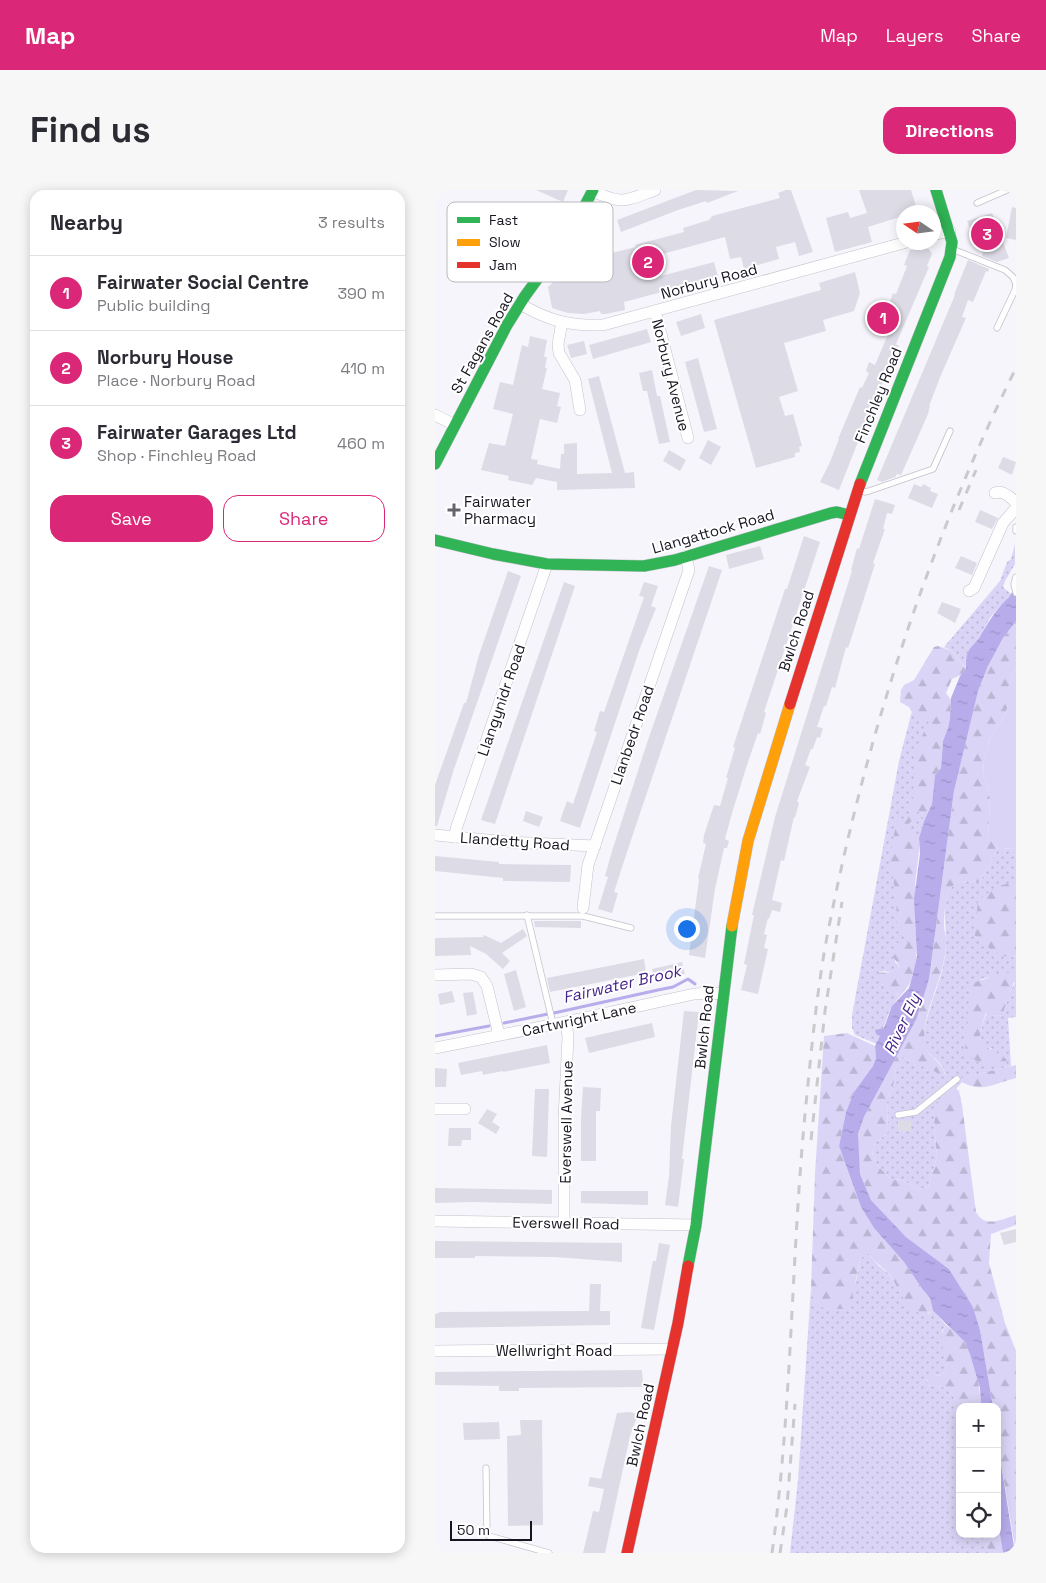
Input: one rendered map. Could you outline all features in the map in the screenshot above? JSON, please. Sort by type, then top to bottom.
[{"type":"street","points":[[593,191],[613,200],[621,201],[655,190]]},
{"type":"street","points":[[936,190],[950,231],[941,233]]},
{"type":"street","name":"Finchley Road","points":[[849,514],[952,249],[950,231]]},
{"type":"street","name":"Norbury Road","points":[[520,304],[540,316],[562,322],[603,325],[896,245]]},
{"type":"street","name":"St Fagans Road","points":[[435,464],[507,324],[536,282]]},
{"type":"street","name":"Norbury Avenue","points":[[655,311],[688,438]]},
{"type":"street","points":[[562,322],[557,344],[559,353],[575,380],[580,410]]},
{"type":"street","points":[[435,415],[455,425]]},
{"type":"street","points":[[995,494],[1000,492],[1006,494],[1016,502]]},
{"type":"street","points":[[969,591],[974,588],[1003,523],[1016,508]]},
{"type":"street","name":"Llangattock Road","points":[[435,540],[493,554],[547,564],[644,566],[662,564],[831,512],[849,514]]},
{"type":"street","name":"Bwlch Road","points":[[627,1553],[672,1349],[696,1225],[722,994],[737,892],[748,841],[771,759],[849,514]]},
{"type":"street","name":"Llanbedr Road","points":[[583,912],[588,865],[689,570],[686,556]]},
{"type":"street","name":"Llangynidr Road","points":[[455,837],[456,829],[547,564]]},
{"type":"street","name":"Llandetty Road","points":[[435,834],[508,842],[595,846]]},
{"type":"street","points":[[435,976],[471,974],[481,977],[487,986],[499,1035]]},
{"type":"street","name":"Cartwright Lane","points":[[435,1048],[694,994],[722,994]]},
{"type":"street","name":"Everswell Avenue","points":[[564,1222],[564,1119],[568,1036],[566,1022]]},
{"type":"street","points":[[435,1108],[465,1109]]},
{"type":"street","name":"Everswell Road","points":[[435,1221],[696,1225]]},
{"type":"street","name":"Wellwright Road","points":[[435,1351],[672,1349]]},
{"type":"lane","points":[[977,203],[1007,190]]},
{"type":"lane","points":[[952,249],[1010,273],[1016,284],[1015,290],[997,328]]},
{"type":"lane","points":[[858,489],[865,492],[869,491],[933,469],[950,431]]},
{"type":"lane","points":[[1016,578],[1014,584],[1016,593]]},
{"type":"lane","points":[[435,916],[583,912],[631,928]]},
{"type":"lane","points":[[527,915],[553,1024]]},
{"type":"lane","points":[[898,1115],[916,1112],[957,1079]]},
{"type":"lane","points":[[486,1468],[487,1534],[549,1553]]},
{"type":"green space","points":[[1015,544],[1015,564],[1003,587],[1011,594],[990,618],[967,655],[965,667],[952,651],[944,647],[1000,581],[1007,562],[1011,559]]},
{"type":"green space","points":[[1016,621],[1016,667],[1008,689],[1008,705],[1005,716],[990,738],[984,760],[983,776],[988,786],[990,799],[988,836],[998,848],[980,882],[967,881],[955,884],[949,891],[944,917],[945,956],[925,1029],[924,1041],[927,1051],[941,1066],[945,1076],[902,1057],[896,1067],[893,1088],[887,1098],[888,1132],[875,1143],[872,1153],[876,1164],[891,1179],[902,1180],[919,1189],[928,1187],[937,1157],[934,1125],[939,1094],[951,1084],[959,1091],[962,1105],[976,1212],[984,1220],[989,1221],[1016,1215],[1016,1225],[991,1234],[989,1263],[1005,1323],[1016,1351],[1016,1553],[1001,1463],[1001,1403],[992,1403],[980,1330],[973,1307],[949,1269],[906,1237],[871,1200],[860,1174],[858,1151],[858,1134],[864,1117],[917,1018],[929,979],[954,791],[978,691],[988,666],[1003,638]]},
{"type":"green space","points":[[938,646],[952,651],[966,669],[963,674],[952,679],[946,693],[951,700],[950,718],[943,741],[941,768],[935,775],[932,804],[924,821],[921,812],[918,811],[909,823],[913,834],[919,838],[914,899],[917,950],[913,974],[901,995],[888,992],[878,978],[877,973],[892,972],[900,967],[892,955],[895,944],[909,942],[909,935],[899,937],[896,895],[890,861],[896,822],[907,820],[912,801],[917,747],[929,721],[921,724],[916,720],[909,707],[900,702],[901,690],[904,685],[914,680],[934,647]]},
{"type":"green space","points":[[1016,667],[1016,849],[998,848],[988,836],[990,799],[988,786],[983,776],[984,760],[990,738],[1005,716],[1008,705],[1008,689]]},
{"type":"green space","points":[[912,711],[931,715],[921,812],[924,821],[919,838],[914,836],[916,921],[909,919],[915,931],[916,946],[906,942],[895,944],[895,962],[900,967],[892,972],[884,971],[878,973],[886,988],[893,993],[901,995],[889,1013],[877,1044],[855,1035],[852,1028],[852,1015],[899,761]]},
{"type":"green space","points":[[998,848],[1016,849],[1016,883],[1010,883],[975,936],[994,951],[1016,956],[1016,1017],[1008,1018],[1011,1066],[958,1079],[962,1082],[934,1125],[937,1157],[928,1187],[919,1189],[902,1180],[891,1179],[876,1164],[872,1153],[875,1143],[888,1132],[887,1098],[893,1088],[896,1067],[902,1057],[945,1075],[942,1066],[926,1049],[923,1038],[945,958],[945,904],[949,891],[955,884],[972,881],[980,882]],"holes":[[[990,977],[1015,983],[1009,994],[1003,1015],[996,1016],[987,1013],[984,1020],[979,1040],[983,1046],[993,1049],[965,1052],[981,979]]]},
{"type":"green space","points":[[1016,883],[1016,956],[1010,957],[999,954],[989,948],[975,936],[978,900],[998,886]]},
{"type":"green space","points":[[1005,972],[1014,974],[1014,979],[1003,1015],[996,1016],[986,1013],[979,1040],[1007,1060],[996,1066],[985,1065],[965,1052],[970,984]]},
{"type":"green space","points":[[847,1033],[875,1046],[876,1058],[873,1066],[854,1092],[846,1112],[839,1146],[861,1207],[874,1228],[904,1262],[930,1298],[933,1311],[925,1313],[912,1309],[890,1275],[870,1256],[866,1255],[860,1259],[851,1303],[843,1309],[821,1307],[815,1301],[813,1295],[811,1288],[815,1173],[824,1036]]},
{"type":"green space","points":[[1016,1065],[1016,1078],[987,1087],[965,1084],[957,1079]]},
{"type":"green space","points":[[865,1255],[870,1256],[928,1314],[933,1311],[946,1325],[942,1331],[947,1369],[942,1375],[926,1379],[928,1384],[948,1389],[957,1403],[956,1538],[986,1538],[988,1553],[790,1553],[798,1480],[811,1288],[815,1300],[821,1306],[831,1309],[843,1309],[856,1281],[860,1259]]},
{"type":"green space","points":[[946,1325],[968,1347],[974,1363],[981,1403],[957,1403],[948,1389],[928,1384],[926,1378],[942,1375],[947,1369],[942,1341],[943,1330]]},
{"type":"green space","points":[[986,1538],[1001,1538],[1003,1553],[988,1553]]},
{"type":"water","name":"River Ely","points":[[1016,589],[1016,621],[1003,638],[988,666],[978,691],[954,791],[929,979],[917,1018],[864,1117],[858,1134],[860,1174],[871,1200],[906,1237],[949,1269],[973,1307],[980,1330],[992,1403],[981,1403],[980,1388],[965,1342],[933,1311],[930,1298],[904,1262],[874,1228],[861,1207],[839,1146],[846,1112],[854,1092],[873,1066],[876,1058],[875,1046],[880,1036],[876,1034],[875,1030],[884,1028],[892,1006],[909,988],[913,974],[917,956],[914,899],[920,854],[919,838],[932,804],[935,775],[941,768],[943,741],[950,718],[951,698],[960,676],[966,669],[969,650],[991,618]]},
{"type":"water","points":[[1001,1464],[1015,1553],[1003,1553],[1001,1538]]},
{"type":"building","points":[[536,190],[568,190],[563,202]]},
{"type":"building","points":[[696,190],[738,191],[707,203],[706,201],[678,210],[621,232],[617,220]]},
{"type":"building","points":[[791,190],[813,252],[799,256],[795,242],[776,247],[779,259],[744,269],[741,257],[730,259],[725,237],[655,256],[661,276],[714,262],[718,277],[624,302],[625,310],[606,314],[601,314],[600,311],[584,314],[568,313],[552,308],[548,287],[553,282],[613,282],[613,253],[684,232],[683,228],[709,220],[712,216],[780,198],[778,193]]},
{"type":"building","points":[[859,190],[911,190],[916,205],[896,205],[896,218],[868,227],[872,242],[835,252],[826,218],[848,212],[850,218],[867,213]]},
{"type":"building","points":[[1012,207],[1016,208],[1016,240],[1006,238]]},
{"type":"building","points":[[992,213],[1009,258],[997,262],[982,256],[983,253],[976,234],[973,235],[967,221]]},
{"type":"building","points":[[910,250],[930,250],[932,254],[927,266],[929,267],[896,344],[899,346],[839,490],[820,482],[860,387],[862,388],[869,373],[866,371],[869,362],[875,365],[892,325],[872,317],[879,300],[889,305],[893,293],[896,294],[907,266],[904,265]]},
{"type":"building","points":[[968,260],[989,269],[988,272],[986,271],[973,302],[968,300],[962,317],[966,318],[941,375],[929,406],[928,414],[901,475],[897,474],[895,477],[882,482],[877,480],[955,295]]},
{"type":"building","points":[[855,272],[860,293],[854,311],[823,320],[826,331],[784,343],[798,391],[779,397],[785,416],[793,414],[802,446],[799,447],[800,452],[795,453],[795,457],[756,468],[714,320],[821,290],[819,283]]},
{"type":"building","points":[[701,314],[705,328],[681,336],[676,322]]},
{"type":"building","points":[[647,329],[651,342],[593,359],[589,345]]},
{"type":"building","points":[[530,336],[547,340],[544,357],[547,357],[545,368],[547,368],[542,389],[560,393],[557,406],[561,407],[557,423],[540,419],[531,459],[538,460],[537,464],[560,469],[561,454],[564,454],[564,444],[577,443],[577,474],[612,473],[588,379],[599,376],[625,473],[634,472],[635,488],[557,490],[557,482],[536,478],[532,485],[508,480],[509,476],[481,470],[489,443],[505,446],[513,414],[493,409],[500,382],[513,385],[522,345],[528,347]]},
{"type":"building","points":[[584,341],[587,354],[571,358],[567,345]]},
{"type":"building","points":[[698,358],[717,429],[704,432],[685,362]]},
{"type":"building","points":[[652,370],[670,442],[659,444],[647,391],[643,391],[639,373]]},
{"type":"building","points":[[708,440],[721,447],[711,465],[699,458]]},
{"type":"building","points":[[669,450],[686,460],[680,471],[663,461]]},
{"type":"building","points":[[1003,457],[1016,462],[1012,475],[998,468]]},
{"type":"building","points":[[914,484],[922,487],[923,484],[931,488],[930,491],[938,494],[932,508],[908,498]]},
{"type":"building","points":[[875,499],[895,505],[892,514],[887,513],[883,529],[885,529],[873,563],[875,564],[848,648],[846,647],[835,688],[832,687],[817,727],[823,728],[820,738],[817,737],[805,765],[810,767],[797,801],[799,803],[784,861],[781,860],[772,900],[782,903],[780,912],[772,910],[764,934],[767,935],[764,948],[768,949],[758,994],[741,990],[747,965],[744,964],[754,915],[752,915],[775,817],[852,571],[857,548],[859,549]]},
{"type":"building","points":[[980,510],[998,518],[992,529],[975,522]]},
{"type":"building","points":[[804,536],[820,542],[764,712],[766,713],[760,734],[758,733],[732,813],[725,839],[729,841],[727,848],[724,848],[715,889],[705,958],[689,955],[698,878],[706,844],[703,843],[704,835],[714,805],[720,806],[735,748],[733,747]]},
{"type":"building","points":[[760,546],[764,559],[729,569],[726,555]]},
{"type":"building","points":[[961,556],[977,563],[972,575],[955,568]]},
{"type":"building","points":[[709,566],[722,570],[614,892],[618,893],[612,913],[598,909],[608,877],[605,876],[612,851],[648,740]]},
{"type":"building","points":[[508,571],[521,576],[454,769],[437,826],[435,826],[435,785],[464,703],[466,703],[479,655]]},
{"type":"building","points":[[564,582],[575,586],[495,824],[481,820]]},
{"type":"building","points":[[644,582],[658,586],[651,606],[656,608],[640,648],[580,828],[560,821],[567,801],[573,804],[597,732],[594,731],[600,711],[604,712],[644,597],[639,596]]},
{"type":"building","points":[[942,602],[961,609],[955,623],[937,613]]},
{"type":"building","points":[[526,811],[543,817],[539,827],[523,821]]},
{"type":"building","points":[[435,856],[499,862],[499,864],[571,865],[570,882],[503,881],[503,878],[435,871]]},
{"type":"building","points":[[534,921],[581,921],[581,928],[535,927]]},
{"type":"building","points":[[523,929],[527,936],[502,953],[510,961],[503,969],[486,954],[470,946],[471,955],[435,956],[435,938],[483,937],[484,935],[501,943]]},
{"type":"building","points":[[644,959],[646,973],[550,992],[547,978]]},
{"type":"building","points":[[682,962],[685,974],[655,981],[652,969]]},
{"type":"building","points":[[516,970],[526,1007],[514,1011],[504,974]]},
{"type":"building","points":[[452,991],[455,1002],[440,1005],[438,994]]},
{"type":"building","points":[[473,992],[477,1014],[467,1016],[463,993]]},
{"type":"building","points":[[684,1011],[699,1012],[678,1207],[665,1205],[669,1176],[671,1126]]},
{"type":"building","points":[[652,1023],[655,1037],[589,1053],[585,1038]]},
{"type":"building","points":[[547,1045],[550,1063],[483,1075],[482,1071],[461,1075],[458,1063]]},
{"type":"building","points":[[435,1068],[447,1069],[446,1087],[435,1087]]},
{"type":"building","points":[[583,1087],[601,1088],[600,1111],[596,1111],[596,1161],[581,1161]]},
{"type":"building","points":[[535,1089],[549,1089],[547,1157],[532,1156]]},
{"type":"building","points":[[487,1109],[497,1114],[492,1122],[500,1127],[496,1134],[478,1123]]},
{"type":"building","points":[[911,1120],[911,1131],[898,1131],[898,1121]]},
{"type":"building","points":[[449,1128],[471,1128],[471,1140],[462,1140],[461,1146],[448,1146]]},
{"type":"building","points":[[435,1188],[552,1190],[552,1204],[435,1203]]},
{"type":"building","points":[[581,1191],[648,1191],[648,1205],[581,1203]]},
{"type":"building","points":[[1016,1229],[1016,1242],[1004,1245],[1000,1233]]},
{"type":"building","points":[[435,1241],[622,1243],[622,1262],[554,1257],[475,1256],[475,1258],[435,1258]]},
{"type":"building","points":[[659,1243],[670,1245],[654,1330],[641,1328],[652,1265],[653,1261],[656,1261]]},
{"type":"building","points":[[590,1284],[601,1284],[600,1311],[610,1311],[610,1325],[435,1328],[435,1314],[441,1312],[589,1311]]},
{"type":"building","points":[[642,1370],[643,1387],[519,1388],[519,1391],[499,1391],[499,1386],[435,1385],[435,1372]]},
{"type":"building","points":[[630,1412],[638,1414],[630,1436],[605,1553],[583,1553],[593,1511],[599,1512],[604,1489],[588,1486],[590,1477],[601,1479],[617,1413]]},
{"type":"building","points":[[520,1420],[542,1420],[543,1525],[508,1526],[507,1436],[521,1435]]},
{"type":"building","points":[[499,1422],[500,1439],[464,1440],[463,1423]]},
{"type":"waterway","name":"Fairwater Brook","points":[[554,1013],[673,987],[688,979],[695,984]]},
{"type":"waterway","name":"Fairwater Brook","points":[[504,1023],[548,1014]]},
{"type":"waterway","name":"Fairwater Brook","points":[[435,1036],[489,1026]]},
{"type":"railway","points":[[772,1553],[784,1439],[807,1094],[820,980],[841,868],[879,721],[926,577],[984,436],[1016,368]]},
{"type":"railway","points":[[959,510],[976,470]]},
{"type":"railway","points":[[811,1140],[825,1011],[842,902]]},
{"type":"railway","points":[[780,1553],[787,1506],[795,1404]]},
{"type":"traffic: fast","points":[[587,202],[593,190]]},
{"type":"traffic: fast","points":[[860,484],[950,257],[952,242],[936,190]]},
{"type":"traffic: fast","points":[[435,464],[507,325],[535,282]]},
{"type":"traffic: fast","points":[[435,540],[493,554],[547,564],[644,566],[675,560],[831,513],[837,512],[849,515]]},
{"type":"traffic: fast","points":[[688,1266],[696,1225],[732,926]]},
{"type":"traffic: slow","points":[[732,926],[748,841],[790,704]]},
{"type":"traffic: jam","points":[[790,704],[860,484]]},
{"type":"traffic: jam","points":[[627,1553],[678,1323],[688,1266]]},
{"type":"place","name":"Fairwater Garages Ltd","points":[[987,234]]},
{"type":"place","name":"Norbury House","points":[[648,262]]},
{"type":"place","name":"Fairwater Social Centre","points":[[883,318]]},
{"type":"place","name":"Fairwater Pharmacy","points":[[454,510]]}]
